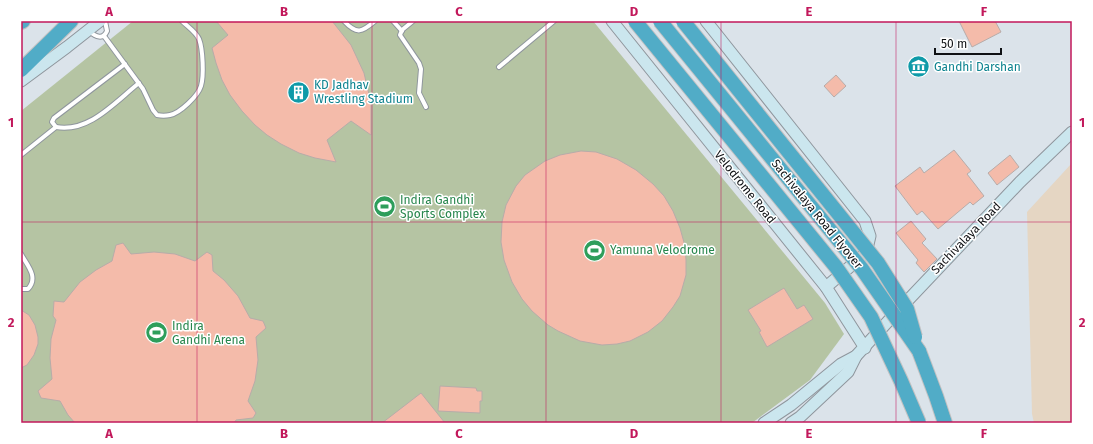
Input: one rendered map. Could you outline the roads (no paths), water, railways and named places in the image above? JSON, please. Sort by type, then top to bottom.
[{"type":"highway","points":[[21,70],[71,21]]},
{"type":"highway","name":"Sachivalaya Road Flyover","points":[[635,21],[840,274],[871,317],[919,423]]},
{"type":"highway","name":"Sachivalaya Road Flyover","points":[[660,21],[862,269],[919,351],[945,423]]},
{"type":"highway","points":[[683,21],[878,263],[907,309],[919,351]]},
{"type":"street","points":[[21,81],[100,21]]},
{"type":"street","name":"Velodrome Road","points":[[612,21],[826,288],[861,352]]},
{"type":"street","points":[[706,21],[865,222],[870,236],[866,253],[826,288]]},
{"type":"street","name":"Sachivalaya Road","points":[[791,423],[800,417],[848,372],[861,352],[892,316],[1020,182],[1072,132]]},
{"type":"street","name":"Sachivalaya Road","points":[[764,423],[791,405],[841,364],[861,352]]},
{"type":"lane","points":[[88,30],[95,36],[104,36],[108,31],[105,21]]},
{"type":"lane","points":[[104,36],[139,83],[157,115],[171,115],[190,102],[201,87],[202,80],[201,47],[196,34],[182,21]]},
{"type":"lane","points":[[344,21],[354,30],[360,31],[367,28],[375,21]]},
{"type":"lane","points":[[393,21],[402,31]]},
{"type":"lane","points":[[413,21],[402,31],[401,37],[419,63],[421,69],[419,93],[426,107]]},
{"type":"lane","points":[[499,67],[554,21]]},
{"type":"lane","points":[[125,64],[54,118],[52,122],[56,127],[66,129],[75,128],[88,123],[139,83]]},
{"type":"lane","points":[[21,155],[56,127]]},
{"type":"lane","points":[[21,254],[33,276],[33,280],[28,289],[21,289]]},
{"type":"place","name":"Gandhi Darshan","points":[[919,67]]},
{"type":"place","name":"KD Jadhav Wrestling Stadium","points":[[299,92]]},
{"type":"place","name":"Indira Gandhi Sports Complex","points":[[384,207]]},
{"type":"place","name":"Yamuna Velodrome","points":[[594,250]]},
{"type":"place","name":"Indira Gandhi Arena","points":[[157,333]]}]
